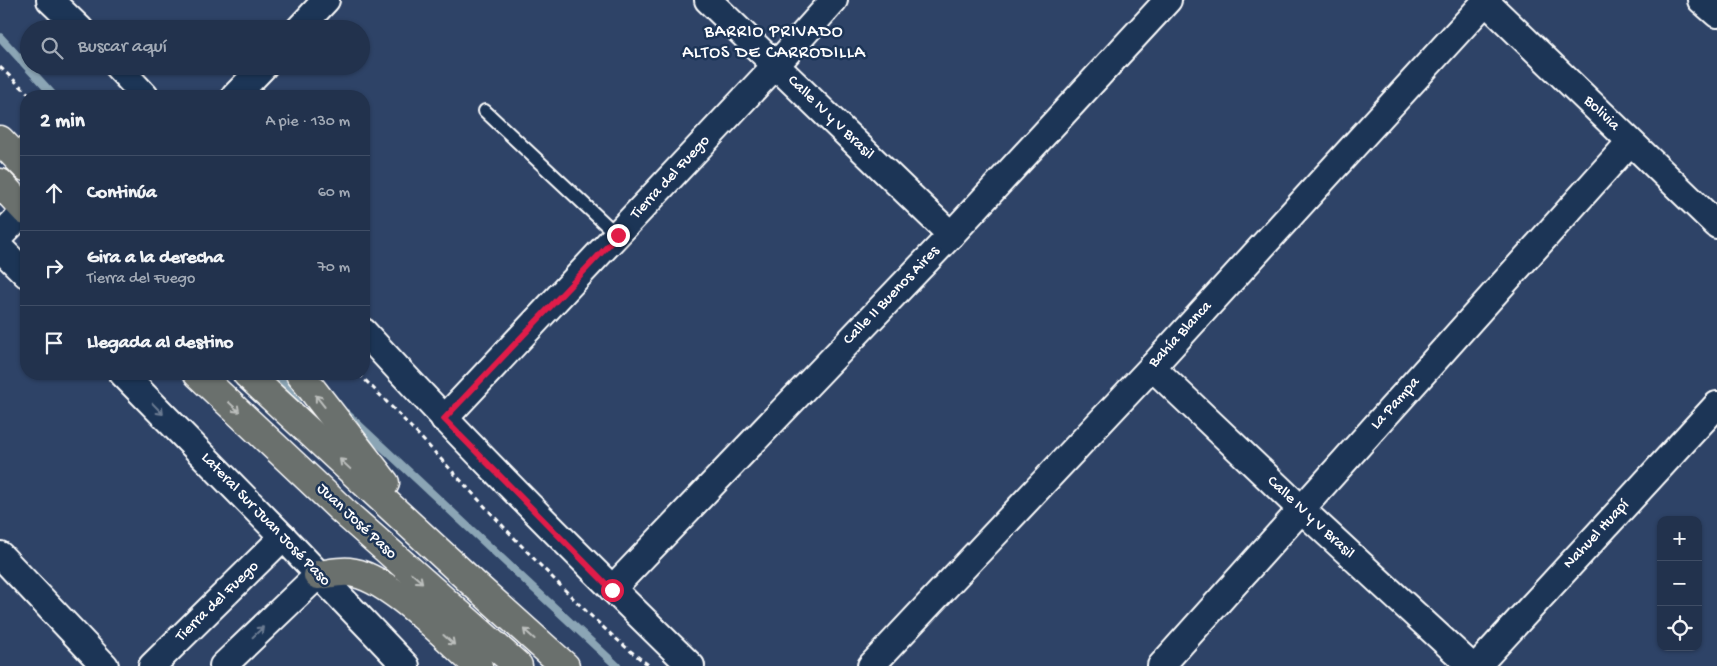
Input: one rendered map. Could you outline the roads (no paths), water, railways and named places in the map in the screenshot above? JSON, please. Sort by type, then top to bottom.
[{"type":"highway","points":[[0,140],[20,161]]},
{"type":"highway","points":[[0,184],[20,204]]},
{"type":"highway","name":"Juan José Paso","points":[[204,380],[350,518],[518,666]]},
{"type":"highway","points":[[253,380],[475,586],[565,666]]},
{"type":"highway","points":[[305,380],[376,473],[475,586]]},
{"type":"highway","points":[[318,575],[348,572],[364,576],[384,585],[403,599],[478,666]]},
{"type":"street","points":[[50,0],[71,20]]},
{"type":"street","points":[[307,20],[326,0]]},
{"type":"street","name":"Calle IV y V Brasil","points":[[708,0],[951,235]]},
{"type":"street","name":"Tierra del Fuego","points":[[444,419],[618,235],[834,0]]},
{"type":"street","name":"Calle II Buenos Aires","points":[[612,590],[951,235],[1168,0]]},
{"type":"street","points":[[1701,0],[1717,14]]},
{"type":"street","name":"Bolivia","points":[[1486,1],[1717,226]]},
{"type":"street","name":"Bahía Blanca","points":[[872,666],[1152,367],[1486,1]]},
{"type":"street","points":[[125,75],[139,90]]},
{"type":"street","points":[[241,90],[255,75]]},
{"type":"street","name":"La Pampa","points":[[1161,666],[1630,142]]},
{"type":"street","points":[[0,236],[20,216]]},
{"type":"street","points":[[0,248],[20,268]]},
{"type":"street","points":[[370,339],[444,419],[612,590],[691,666]]},
{"type":"street","name":"Calle IV y V Brasil","points":[[1152,367],[1302,510],[1471,666]]},
{"type":"street","name":"Lateral Sur Juan José Paso","points":[[130,380],[406,666]]},
{"type":"street","name":"Nahuel Huapí","points":[[1477,666],[1717,405]]},
{"type":"street","name":"Tierra del Fuego","points":[[152,666],[283,537]]},
{"type":"street","points":[[0,555],[105,666]]},
{"type":"street","points":[[223,666],[318,575]]},
{"type":"lane","points":[[485,111],[618,235]]},
{"type":"waterway","points":[[0,37],[20,59]]},
{"type":"waterway","points":[[35,75],[49,90]]},
{"type":"waterway","points":[[281,380],[297,402]]},
{"type":"waterway","points":[[346,413],[617,666]]},
{"type":"district","name":"BARRIO PRIVADO ALTOS DE CARRODILLA","points":[[774,42]]}]
